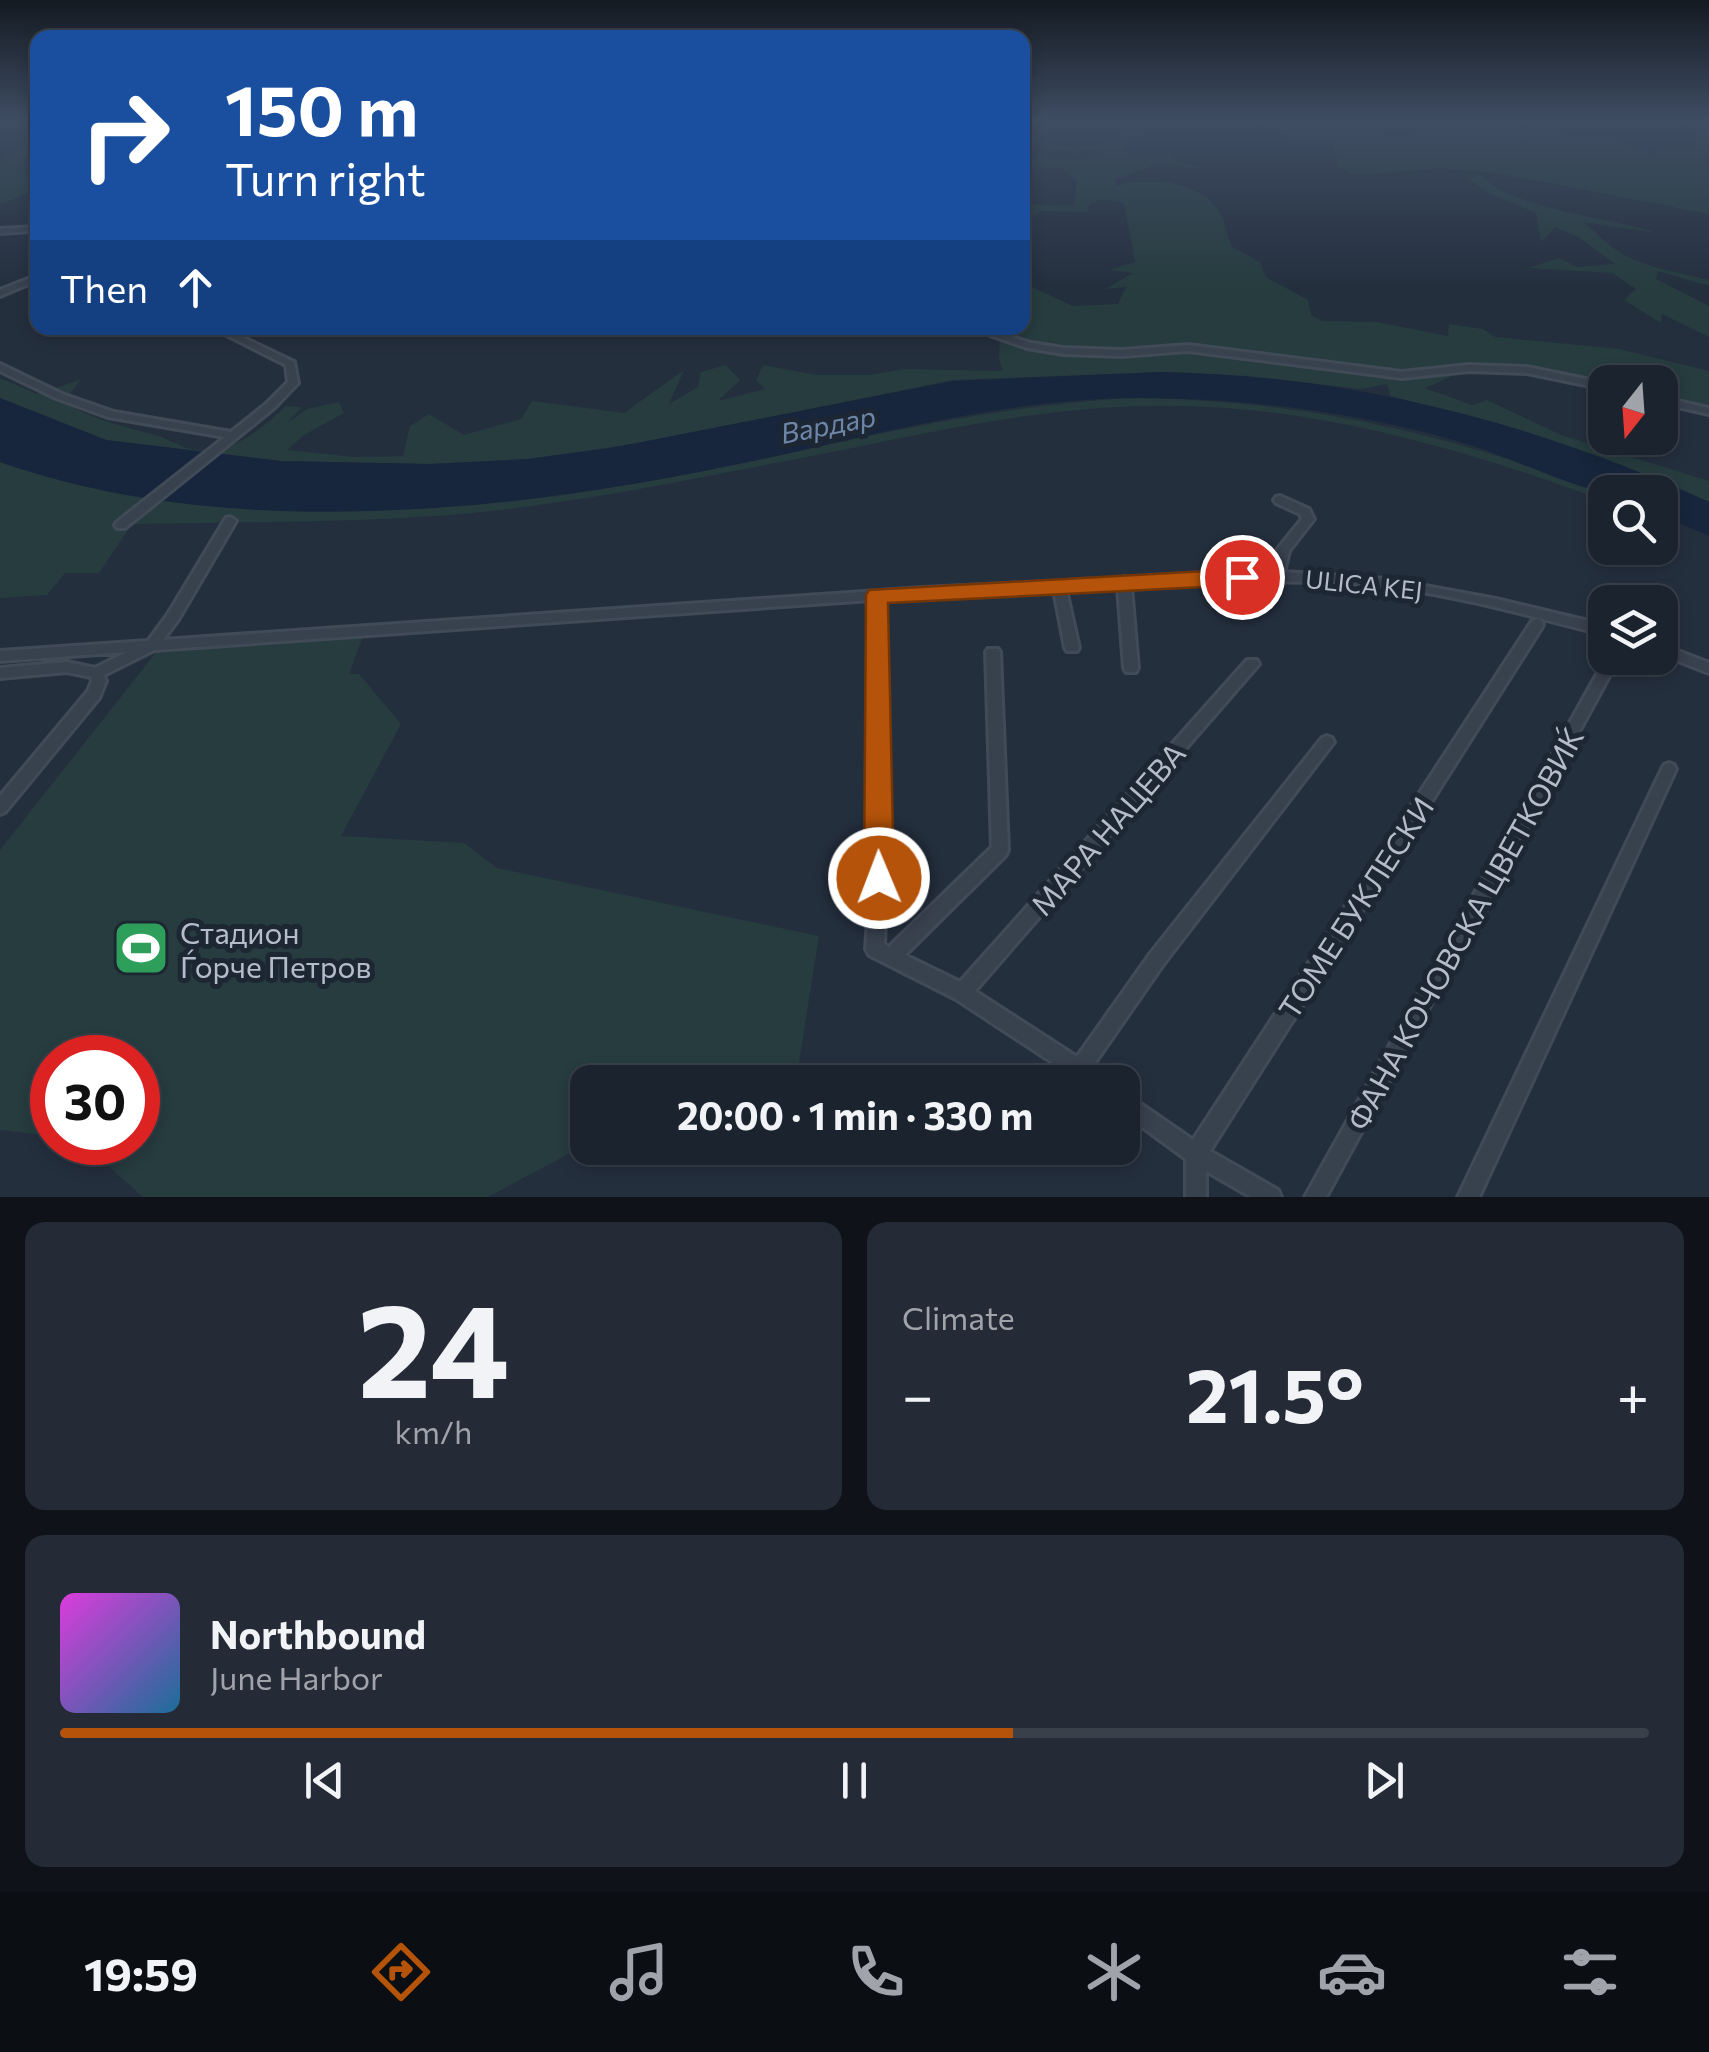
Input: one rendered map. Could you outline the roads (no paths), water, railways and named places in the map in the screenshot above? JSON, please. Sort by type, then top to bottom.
[{"type":"street","points":[[0,231],[30,230]]},
{"type":"street","points":[[0,292],[30,280]]},
{"type":"street","points":[[121,525],[288,389],[293,367],[231,335]]},
{"type":"street","points":[[996,335],[1063,351],[1122,353],[1188,348],[1402,375],[1469,368],[1528,370],[1588,382]]},
{"type":"street","points":[[0,367],[59,396],[112,415],[228,438]]},
{"type":"street","points":[[1678,404],[1709,411]]},
{"type":"street","points":[[1277,576],[1283,550],[1308,520],[1304,512],[1280,500]]},
{"type":"street","points":[[0,673],[67,667],[96,674],[151,646],[174,618],[230,522]]},
{"type":"street","name":"ULICA KEJ","points":[[0,656],[877,595],[1277,576],[1387,583],[1496,603],[1588,626]]},
{"type":"street","points":[[1124,581],[1130,668]]},
{"type":"street","points":[[1058,585],[1072,648]]},
{"type":"street","points":[[877,595],[883,952]]},
{"type":"street","name":"ТОМЕ БУКЛЕСКИ","points":[[1196,1154],[1537,624]]},
{"type":"street","points":[[883,952],[1000,850],[993,652]]},
{"type":"street","points":[[1678,656],[1709,668]]},
{"type":"street","name":"МАРА НАЦЕВА","points":[[962,993],[1252,664]]},
{"type":"street","points":[[0,807],[94,694],[96,674]]},
{"type":"street","name":"ФАНА КОЧОВСКА ЦВЕТКОВИЌ","points":[[1315,1197],[1603,675]]},
{"type":"street","points":[[1083,1065],[1156,960],[1327,742]]},
{"type":"street","points":[[1468,1197],[1669,770]]},
{"type":"street","points":[[883,952],[962,993],[1074,1065]]},
{"type":"street","points":[[1140,1113],[1196,1154],[1271,1197]]},
{"type":"street","points":[[1196,1154],[1196,1197]]},
{"type":"water","name":"Вардар","points":[[1161,372],[1303,382],[1442,408],[1578,449],[1646,475],[1588,475],[1588,488],[1475,447],[1379,422],[1259,404],[1139,398],[996,410],[576,493],[380,511],[282,511],[185,504],[91,488],[0,462],[0,398],[106,440],[280,461],[429,464],[528,459],[611,448],[953,381]]},
{"type":"water","points":[[1678,489],[1709,502],[1709,536],[1678,523]]},
{"type":"place","name":"Стадион Ѓорче Петров","points":[[141,948]]}]
